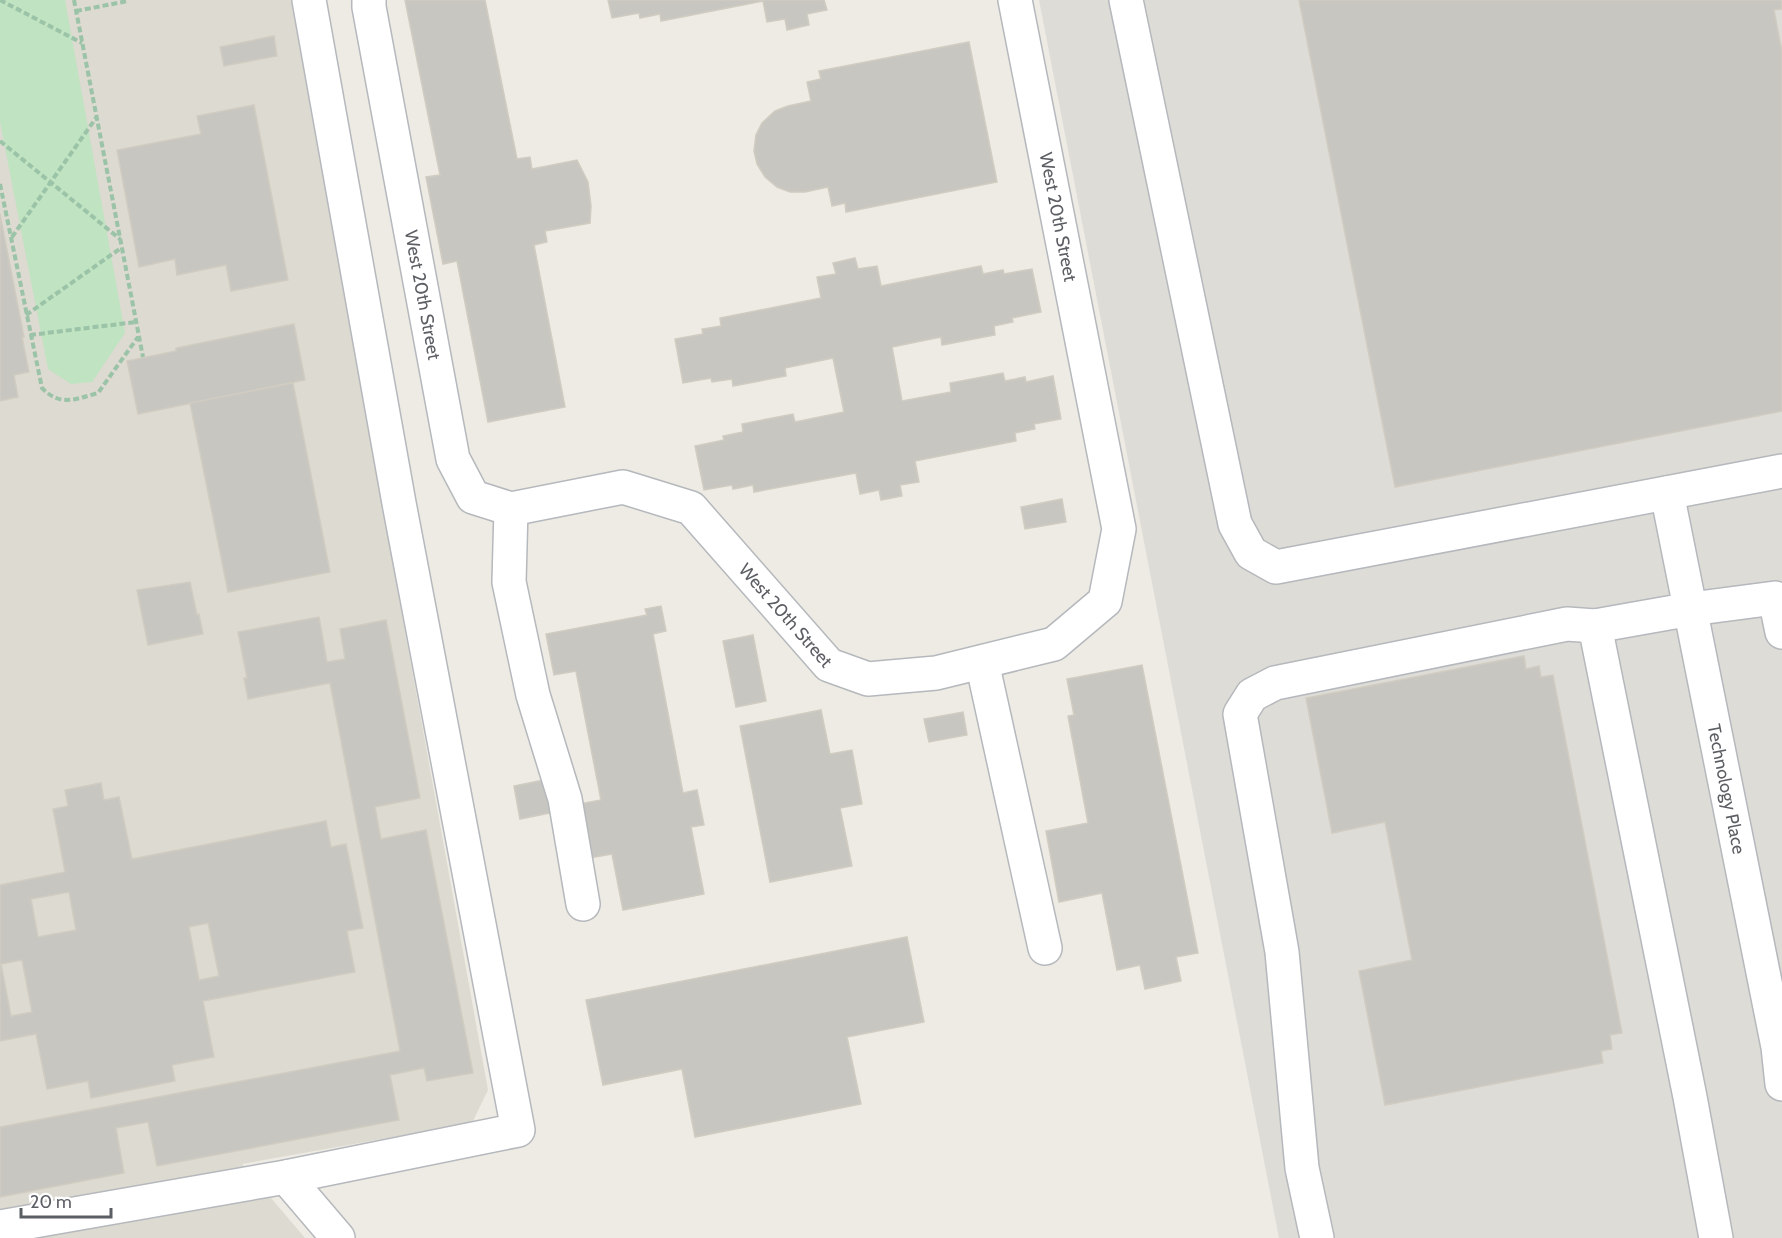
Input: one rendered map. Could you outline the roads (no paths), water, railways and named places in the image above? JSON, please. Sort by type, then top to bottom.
[{"type":"street","points":[[0,1227],[286,1177],[518,1130],[399,503],[309,0]]},
{"type":"street","name":"West 20th Street","points":[[369,4],[453,459],[473,497],[511,508],[623,488],[691,508],[829,665],[868,679],[936,673],[1054,644],[1105,601],[1119,529],[1015,0]]},
{"type":"street","points":[[1126,0],[1235,524],[1251,553],[1276,567],[1782,471]]},
{"type":"street","name":"Technology Place","points":[[1667,493],[1778,1047],[1782,1084]]},
{"type":"street","points":[[511,508],[509,582],[533,695],[565,798],[583,904]]},
{"type":"street","points":[[1317,1238],[1302,1168],[1282,952],[1240,714],[1252,695],[1275,683],[1567,624],[1595,626],[1691,609],[1775,598],[1782,632]]},
{"type":"street","points":[[1595,626],[1690,1097],[1716,1238]]},
{"type":"street","points":[[982,662],[1045,948]]},
{"type":"street","points":[[286,1177],[338,1238]]}]
